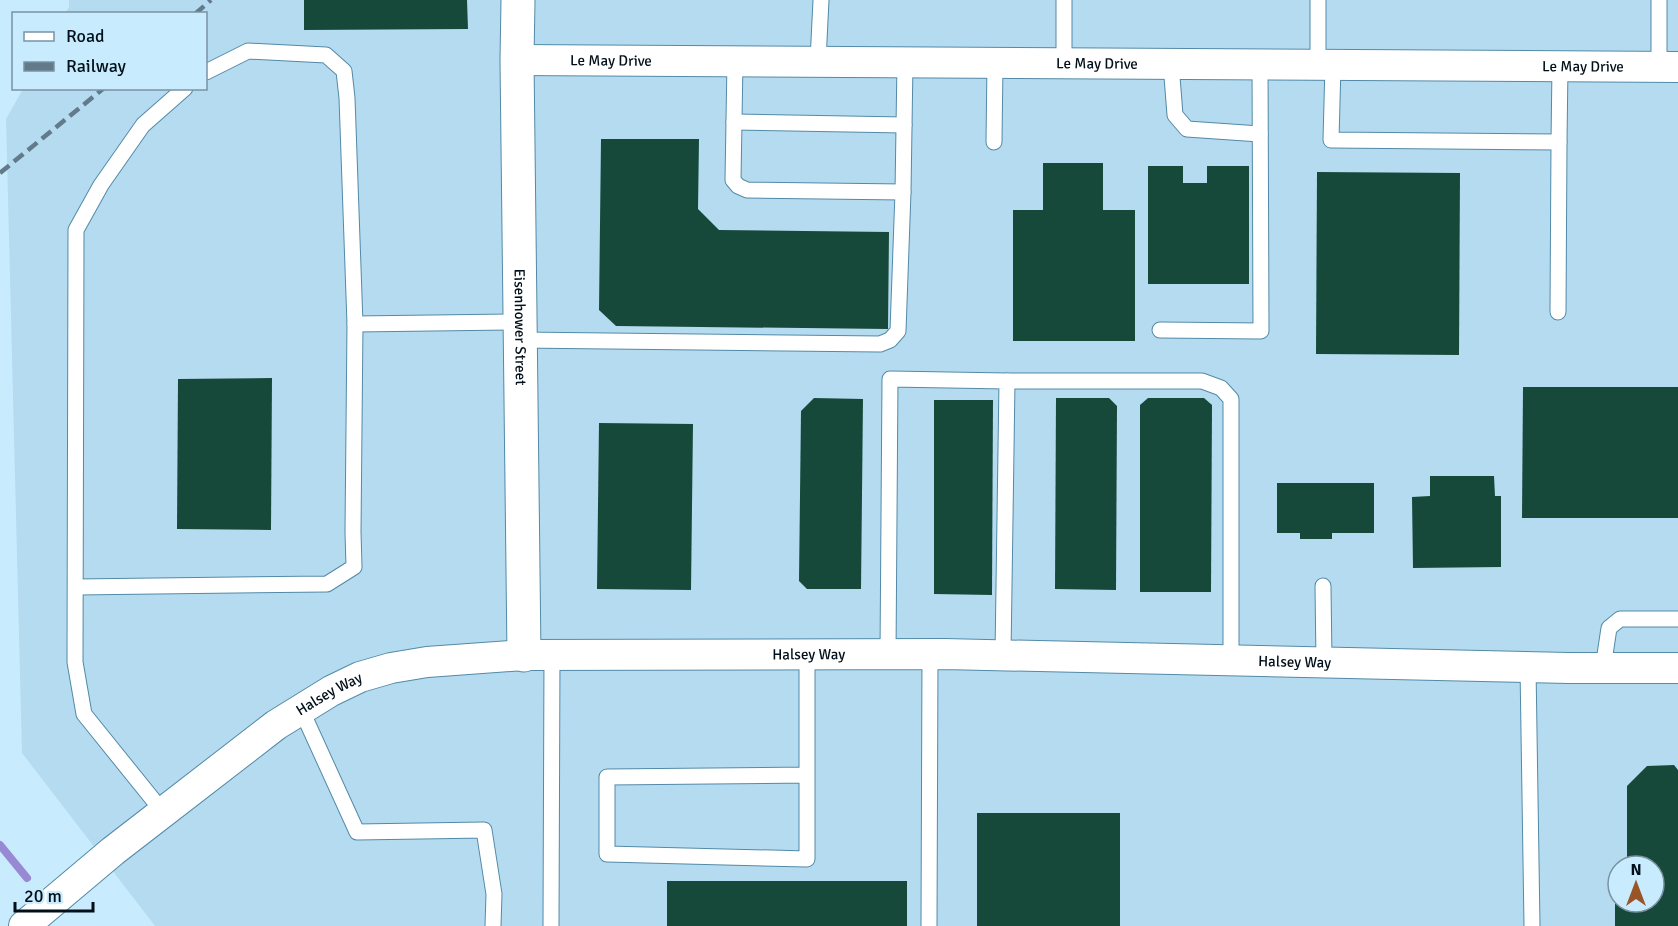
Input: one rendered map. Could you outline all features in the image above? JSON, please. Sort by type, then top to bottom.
[{"type":"street","name":"Eisenhower Street","points":[[518,0],[520,331],[538,655]]},
{"type":"street","name":"Le May Drive","points":[[517,60],[1668,67]]},
{"type":"street","name":"Halsey Way","points":[[24,926],[113,851],[276,725],[360,677],[391,668],[427,662],[538,655],[930,654],[1528,667],[1678,668]]},
{"type":"lane","points":[[818,62],[821,0]]},
{"type":"lane","points":[[1064,0],[1064,63]]},
{"type":"lane","points":[[1318,0],[1331,140],[1559,142]]},
{"type":"lane","points":[[1659,0],[1668,67]]},
{"type":"lane","points":[[76,588],[327,584],[354,567],[355,324],[347,98],[344,71],[326,55],[248,51],[207,72]]},
{"type":"lane","points":[[735,61],[733,180],[738,186],[747,190],[903,192]]},
{"type":"lane","points":[[355,324],[880,344],[890,340],[898,332],[905,62]]},
{"type":"lane","points":[[994,142],[995,63]]},
{"type":"lane","points":[[1171,64],[1175,115],[1187,129],[1260,134]]},
{"type":"lane","points":[[1160,330],[1261,332],[1260,64]]},
{"type":"lane","points":[[1558,312],[1560,66]]},
{"type":"lane","points":[[163,812],[84,714],[75,662],[76,230],[101,185],[143,125],[183,90]]},
{"type":"lane","points":[[734,122],[904,125]]},
{"type":"lane","points":[[888,654],[890,379],[1202,381],[1221,388],[1231,399],[1231,661]]},
{"type":"lane","points":[[1003,655],[1007,381]]},
{"type":"lane","points":[[1323,586],[1324,662]]},
{"type":"lane","points":[[1604,668],[1609,628],[1620,619],[1678,619]]},
{"type":"lane","points":[[929,926],[930,654]]},
{"type":"lane","points":[[538,655],[551,926]]},
{"type":"lane","points":[[807,655],[807,775],[807,859],[608,854],[607,777],[807,775]]},
{"type":"lane","points":[[1528,667],[1532,926]]},
{"type":"lane","points":[[301,709],[357,832],[484,830],[494,894],[494,926]]},
{"type":"shaded area","points":[[69,0],[1678,0],[1678,926],[155,926],[22,753],[6,119],[22,90],[207,90],[207,12],[66,12],[69,7]]},
{"type":"building","points":[[304,0],[467,0],[468,29],[304,30]]},
{"type":"building","points":[[601,139],[699,139],[698,209],[719,230],[889,232],[888,329],[616,326],[599,310]]},
{"type":"building","points":[[1043,163],[1103,163],[1103,210],[1135,210],[1135,341],[1013,341],[1013,210],[1043,210]]},
{"type":"building","points":[[1148,166],[1183,166],[1183,183],[1207,183],[1207,166],[1249,166],[1249,284],[1148,284]]},
{"type":"building","points":[[1317,172],[1460,173],[1459,355],[1316,354]]},
{"type":"building","points":[[272,378],[271,530],[177,529],[178,379]]},
{"type":"building","points":[[1523,387],[1678,387],[1678,518],[1522,518]]},
{"type":"building","points":[[814,398],[863,399],[861,589],[807,589],[799,581],[801,411]]},
{"type":"building","points":[[1056,398],[1109,398],[1117,406],[1116,590],[1055,589]]},
{"type":"building","points":[[1148,398],[1204,398],[1212,405],[1211,592],[1140,592],[1140,405]]},
{"type":"building","points":[[934,400],[993,400],[992,595],[934,594]]},
{"type":"building","points":[[599,423],[693,424],[691,590],[597,589]]},
{"type":"building","points":[[1430,476],[1494,476],[1495,496],[1501,496],[1501,567],[1413,568],[1412,497],[1430,496]]},
{"type":"building","points":[[1277,483],[1374,483],[1374,533],[1332,533],[1332,539],[1300,539],[1300,533],[1277,533]]},
{"type":"building","points":[[1674,765],[1678,770],[1678,926],[1615,926],[1615,914],[1666,914],[1666,854],[1627,854],[1627,786],[1647,766]]},
{"type":"building","points":[[977,813],[1120,813],[1120,926],[977,926]]},
{"type":"building","points":[[667,881],[907,881],[907,926],[667,926]]},
{"type":"waterway","points":[[0,845],[27,878]]},
{"type":"railway","points":[[197,12],[211,0]]},
{"type":"railway","points":[[0,173],[102,90]]}]
